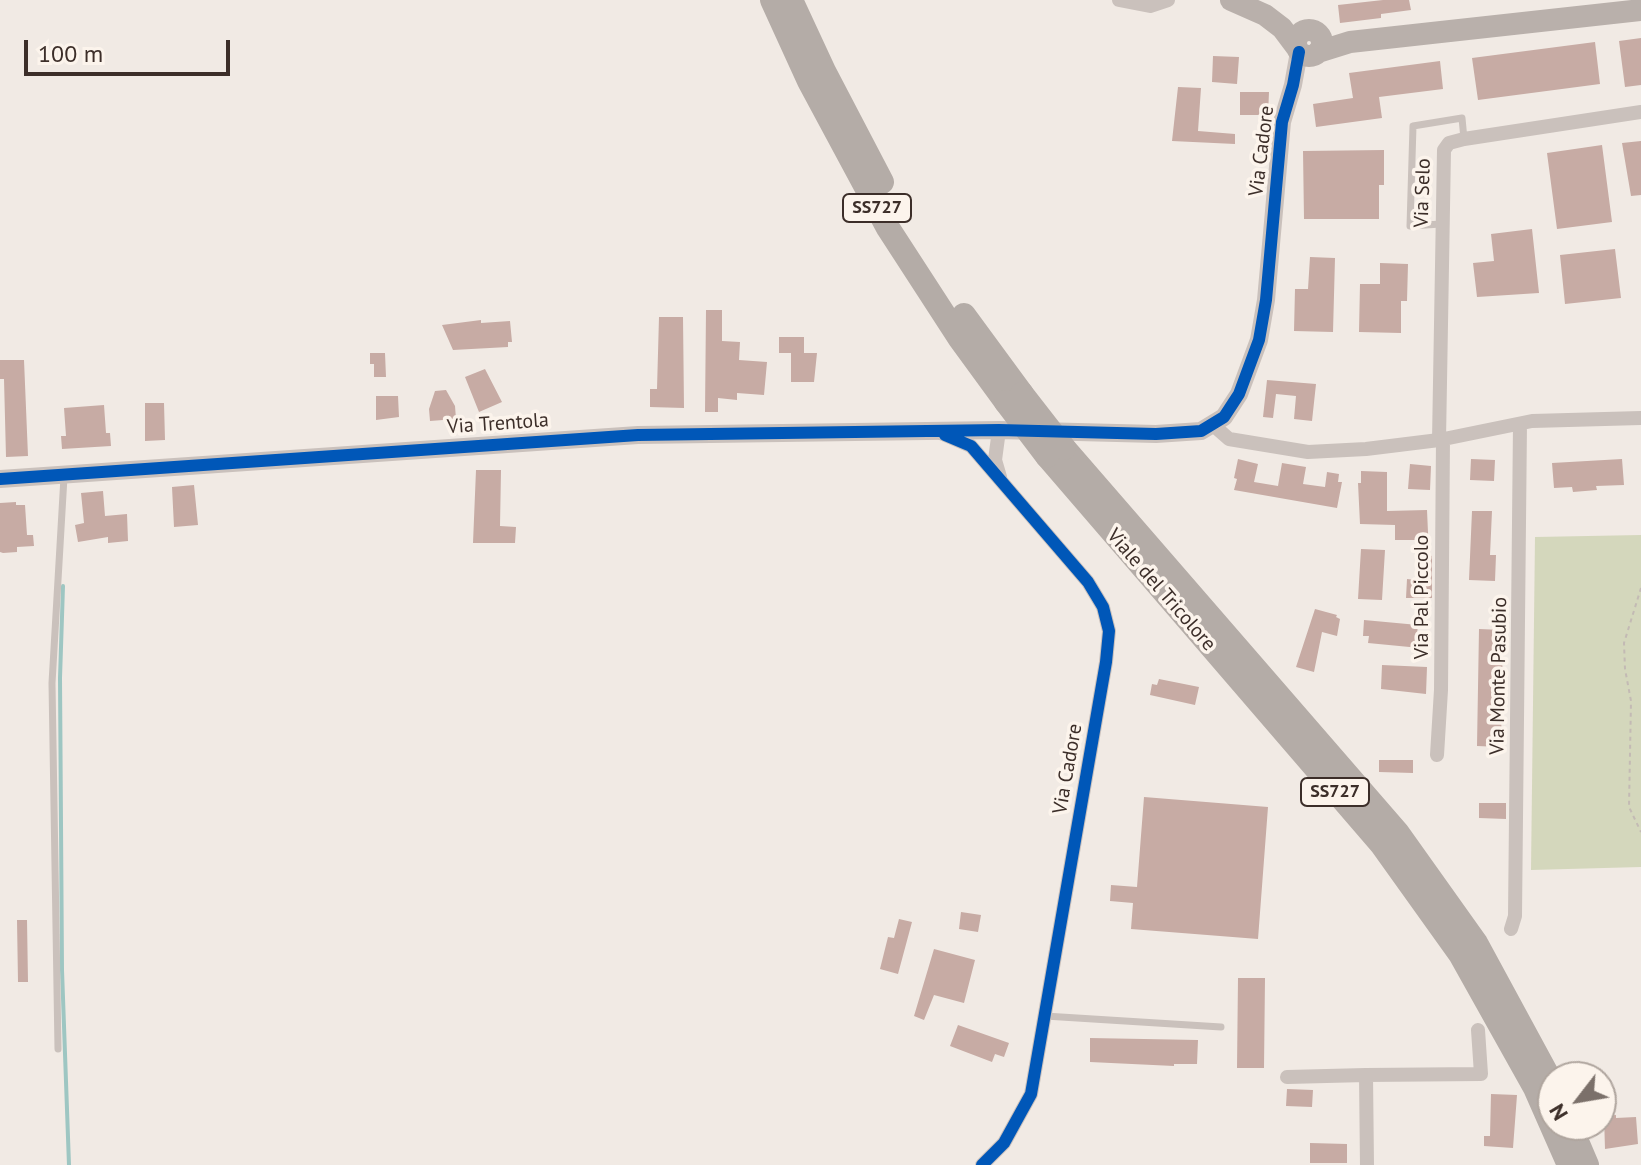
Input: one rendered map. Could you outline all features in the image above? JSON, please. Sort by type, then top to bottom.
[{"type":"highway","name":"Viale del Tricolore","points":[[772,0],[809,81],[888,228],[960,339],[1014,398],[1382,845],[1460,954],[1535,1088],[1569,1165]]},
{"type":"highway","name":"Viale del Tricolore","points":[[791,0],[824,71],[903,221],[973,328],[1014,398]]},
{"type":"highway","name":"Viale del Tricolore","points":[[1056,452],[1397,832],[1476,943],[1540,1061]]},
{"type":"highway","points":[[1577,1141],[1587,1165]]},
{"type":"main road","points":[[1231,0],[1265,15],[1309,46],[1641,10]]},
{"type":"main road","points":[[1266,0],[1274,13],[1290,24],[1309,46]]},
{"type":"street","points":[[1119,0],[1154,3],[1168,0]]},
{"type":"street","name":"Via Cadore","points":[[1213,425],[1224,417],[1239,394],[1259,340],[1266,300],[1282,122],[1309,46]]},
{"type":"street","points":[[1464,139],[1641,112]]},
{"type":"street","name":"Via Selo","points":[[1441,440],[1444,150],[1449,143],[1464,139]]},
{"type":"street","points":[[1002,481],[995,460],[999,430],[1156,434],[1201,431],[1213,425],[1229,439],[1308,452],[1441,440],[1520,424],[1641,418]]},
{"type":"street","name":"Via Monte Pasubio","points":[[1511,929],[1515,916],[1520,424]]},
{"type":"street","name":"Via Trentola","points":[[0,479],[638,435],[999,430]]},
{"type":"street","name":"Via Cadore","points":[[937,432],[971,446],[1002,481],[1088,582],[1103,607],[1109,631],[1031,1094],[1004,1143],[982,1165]]},
{"type":"street","name":"Via Pal Piccolo","points":[[1437,755],[1441,690],[1441,440]]},
{"type":"street","points":[[1287,1077],[1481,1074],[1478,1030]]},
{"type":"street","points":[[1366,1075],[1367,1165]]},
{"type":"lane","points":[[1441,224],[1410,226],[1413,126],[1462,118],[1464,139]]},
{"type":"lane","points":[[58,1049],[52,683],[64,475]]},
{"type":"lane","points":[[1045,1016],[1221,1027]]},
{"type":"path","points":[[1641,588],[1624,643],[1631,701],[1629,807],[1641,832]]},
{"type":"green space","points":[[1641,535],[1641,867],[1531,870],[1535,537]]},
{"type":"building","points":[[1409,0],[1411,10],[1381,14],[1381,18],[1340,23],[1338,5]]},
{"type":"building","points":[[1641,38],[1641,85],[1625,87],[1619,41]]},
{"type":"building","points":[[1595,42],[1600,84],[1478,100],[1472,58]]},
{"type":"building","points":[[1213,56],[1239,57],[1237,84],[1212,82]]},
{"type":"building","points":[[1440,61],[1443,89],[1379,97],[1382,118],[1316,127],[1313,104],[1353,98],[1349,73]]},
{"type":"building","points":[[1178,87],[1201,88],[1198,131],[1235,134],[1235,144],[1172,141]]},
{"type":"building","points":[[1240,92],[1269,92],[1268,115],[1240,115]]},
{"type":"building","points":[[1641,141],[1641,195],[1631,196],[1622,143]]},
{"type":"building","points":[[1602,145],[1612,222],[1557,229],[1547,153]]},
{"type":"building","points":[[1384,150],[1384,185],[1379,185],[1379,219],[1304,219],[1303,151]]},
{"type":"building","points":[[1532,229],[1539,293],[1477,297],[1473,263],[1494,261],[1491,234]]},
{"type":"building","points":[[1615,249],[1621,298],[1565,304],[1560,255]]},
{"type":"building","points":[[1310,257],[1335,258],[1333,332],[1294,331],[1295,289],[1308,289]]},
{"type":"building","points":[[1380,263],[1408,264],[1407,301],[1401,301],[1401,333],[1359,332],[1360,284],[1380,284]]},
{"type":"building","points":[[706,310],[722,310],[722,341],[740,342],[739,360],[767,362],[764,395],[737,393],[737,400],[718,398],[718,412],[705,412]]},
{"type":"building","points":[[659,317],[683,317],[684,408],[650,407],[650,389],[657,389]]},
{"type":"building","points":[[481,320],[481,323],[510,321],[512,342],[508,342],[508,347],[453,350],[442,325]]},
{"type":"building","points":[[779,337],[804,337],[804,353],[817,353],[814,382],[791,382],[791,353],[779,353]]},
{"type":"building","points":[[370,353],[385,353],[386,377],[374,377]]},
{"type":"building","points":[[0,360],[24,360],[28,456],[6,457],[4,379],[0,379]]},
{"type":"building","points":[[485,369],[502,402],[479,412],[465,377]]},
{"type":"building","points":[[1267,380],[1316,384],[1312,421],[1294,419],[1296,396],[1276,394],[1273,418],[1263,417]]},
{"type":"building","points":[[446,390],[455,406],[456,419],[430,421],[429,409],[435,391]]},
{"type":"building","points":[[376,396],[398,396],[399,417],[376,420]]},
{"type":"building","points":[[145,403],[164,403],[165,440],[145,441]]},
{"type":"building","points":[[104,405],[106,433],[110,433],[111,446],[62,449],[61,436],[66,436],[64,408]]},
{"type":"building","points":[[1238,459],[1258,464],[1254,482],[1278,486],[1282,463],[1306,467],[1303,484],[1325,487],[1327,472],[1339,474],[1338,482],[1342,482],[1337,508],[1234,490]]},
{"type":"building","points":[[1471,459],[1495,460],[1494,481],[1470,480]]},
{"type":"building","points":[[1622,459],[1624,485],[1596,486],[1597,490],[1573,492],[1572,487],[1554,488],[1552,463]]},
{"type":"building","points":[[1410,464],[1431,466],[1430,490],[1408,489]]},
{"type":"building","points":[[476,470],[501,470],[500,526],[516,527],[515,543],[473,543]]},
{"type":"building","points":[[1361,471],[1387,472],[1387,511],[1427,510],[1432,598],[1406,598],[1407,579],[1416,580],[1417,540],[1395,540],[1395,525],[1360,524],[1358,483],[1361,483]]},
{"type":"building","points":[[194,485],[198,525],[174,527],[172,487]]},
{"type":"building","points":[[103,491],[105,516],[127,514],[128,541],[108,543],[108,537],[78,542],[75,525],[84,523],[81,493]]},
{"type":"building","points":[[16,502],[16,505],[25,505],[27,535],[33,535],[34,546],[17,547],[17,552],[3,553],[0,552],[0,503]]},
{"type":"building","points":[[1472,511],[1492,511],[1490,555],[1496,555],[1495,581],[1469,580]]},
{"type":"building","points":[[1361,549],[1385,550],[1382,600],[1358,599]]},
{"type":"building","points":[[1315,609],[1337,615],[1340,619],[1337,636],[1322,632],[1314,672],[1296,667]]},
{"type":"building","points":[[1364,620],[1418,625],[1417,634],[1422,635],[1420,648],[1368,643],[1369,636],[1363,636]]},
{"type":"building","points":[[1479,629],[1503,630],[1501,747],[1477,746]]},
{"type":"building","points":[[1382,665],[1427,667],[1426,694],[1381,689]]},
{"type":"building","points":[[1159,679],[1199,687],[1195,705],[1150,695],[1152,684],[1157,685]]},
{"type":"building","points":[[1379,760],[1413,760],[1413,773],[1379,772]]},
{"type":"building","points":[[1144,797],[1268,807],[1258,939],[1131,929],[1133,903],[1110,901],[1111,885],[1137,887]]},
{"type":"building","points":[[1479,803],[1506,803],[1506,819],[1479,818]]},
{"type":"building","points":[[961,912],[981,915],[978,932],[959,929]]},
{"type":"building","points":[[899,919],[912,922],[898,974],[880,969],[888,937],[894,938]]},
{"type":"building","points":[[17,920],[27,920],[28,982],[18,982]]},
{"type":"building","points":[[934,949],[975,960],[964,1003],[934,995],[924,1020],[914,1016]]},
{"type":"building","points":[[1238,978],[1265,978],[1264,1068],[1237,1068]]},
{"type":"building","points":[[958,1025],[1009,1043],[1004,1057],[995,1054],[992,1062],[950,1046]]},
{"type":"building","points":[[1090,1038],[1198,1040],[1197,1064],[1174,1066],[1090,1062]]},
{"type":"building","points":[[1287,1089],[1313,1090],[1312,1107],[1286,1106]]},
{"type":"building","points":[[1491,1094],[1517,1095],[1513,1148],[1484,1146],[1484,1136],[1490,1136]]},
{"type":"building","points":[[1636,1117],[1638,1144],[1605,1149],[1605,1141],[1617,1141],[1617,1118]]},
{"type":"building","points":[[1310,1143],[1347,1144],[1347,1163],[1310,1163]]},
{"type":"waterway","points":[[63,586],[60,678],[62,970],[69,1165]]},
{"type":"cycle path","points":[[0,479],[638,435],[999,430],[1156,434],[1201,431],[1224,417],[1239,394],[1259,340],[1266,300],[1282,122],[1299,52]]},
{"type":"cycle path","points":[[945,435],[971,446],[1088,582],[1103,607],[1109,631],[1031,1094],[1004,1143],[982,1165]]}]
